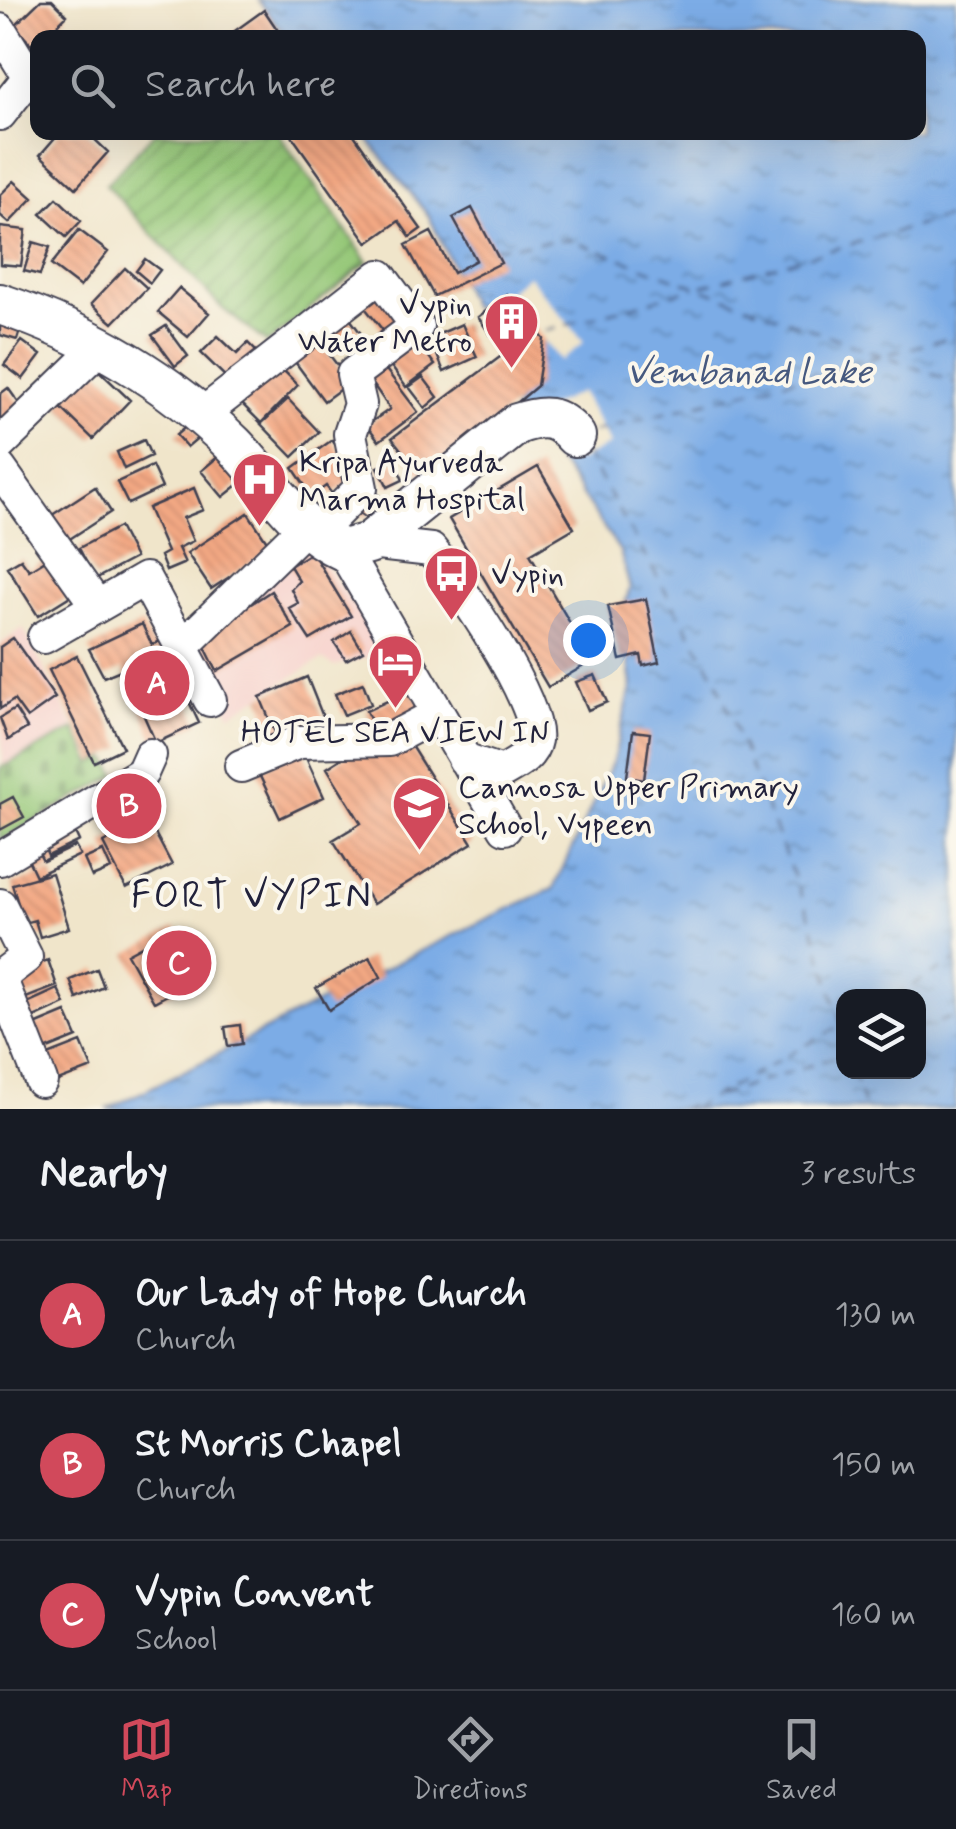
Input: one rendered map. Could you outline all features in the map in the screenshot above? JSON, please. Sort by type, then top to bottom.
[{"type":"main road","points":[[0,304],[78,332],[101,346],[200,416],[333,538],[517,424],[547,417],[562,420],[575,436]]},
{"type":"street","points":[[0,30],[29,77],[0,114]]},
{"type":"street","points":[[184,645],[333,538],[362,488],[350,434],[360,404],[352,374],[417,326],[380,276],[200,416]]},
{"type":"street","points":[[0,444],[101,346]]},
{"type":"street","points":[[0,469],[97,606]]},
{"type":"street","points":[[333,538],[505,828]]},
{"type":"street","points":[[333,538],[430,550],[469,598],[534,717],[535,742],[523,760],[502,772],[464,758]]},
{"type":"street","points":[[44,637],[145,578],[210,700]]},
{"type":"street","points":[[241,766],[299,742],[389,740],[438,714]]},
{"type":"street","points":[[1,858],[142,773],[150,755]]},
{"type":"street","points":[[0,905],[26,958],[0,977],[41,1081]]},
{"type":"shaded area","points":[[303,534],[387,652],[334,666],[322,659],[231,714],[189,646]]},
{"type":"shaded area","points":[[23,628],[75,729],[3,766],[0,644]]},
{"type":"green space","points":[[148,140],[283,140],[368,262],[267,343],[222,308],[106,185]]},
{"type":"green space","points":[[75,729],[92,764],[107,758],[117,775],[0,840],[0,768]]},
{"type":"water","name":"Vembanad Lake","points":[[258,0],[956,0],[956,1109],[107,1109],[440,941],[553,889],[613,761],[632,685],[622,613],[630,588],[620,551],[565,470],[513,413],[544,340],[505,294],[472,307],[429,216],[369,140],[926,140],[926,30],[282,30]]},
{"type":"pier","points":[[528,275],[584,342],[561,361],[505,294]]},
{"type":"pier","points":[[581,392],[610,444],[578,462],[569,445],[551,455],[520,420]]},
{"type":"building","points":[[41,0],[52,0],[67,15],[52,30],[30,30],[30,43],[14,26]]},
{"type":"building","points":[[264,10],[278,30],[236,30]]},
{"type":"building","points":[[53,140],[95,140],[108,152],[76,188],[40,155]]},
{"type":"building","points":[[295,140],[358,140],[421,229],[410,237],[399,221],[368,243]]},
{"type":"building","points":[[14,181],[33,198],[9,223],[0,215],[0,195]]},
{"type":"building","points":[[57,198],[81,221],[66,237],[41,214]]},
{"type":"building","points":[[472,208],[501,263],[434,296],[406,245],[431,232],[453,273],[476,260],[453,218]]},
{"type":"building","points":[[0,227],[26,230],[21,266],[0,264]]},
{"type":"building","points":[[79,230],[108,252],[80,287],[51,265]]},
{"type":"building","points":[[33,242],[50,247],[40,275],[24,271]]},
{"type":"building","points":[[145,259],[160,270],[150,283],[136,271]]},
{"type":"building","points":[[125,268],[147,288],[113,323],[91,304]]},
{"type":"building","points":[[383,287],[411,321],[389,338],[362,304]]},
{"type":"building","points":[[179,288],[209,313],[188,337],[158,312]]},
{"type":"building","name":"Vypin Water Metro","points":[[507,295],[544,339],[537,386],[481,433],[420,474],[392,438],[504,354],[478,317]]},
{"type":"building","points":[[345,312],[362,335],[338,352],[321,330]]},
{"type":"building","points":[[0,317],[22,324],[17,340],[0,335]]},
{"type":"building","points":[[462,324],[477,357],[444,372],[430,338]]},
{"type":"building","points":[[166,326],[188,356],[175,366],[152,335]]},
{"type":"building","points":[[218,336],[237,354],[248,343],[263,358],[235,386],[201,353]]},
{"type":"building","points":[[316,337],[350,382],[324,401],[290,355]]},
{"type":"building","points":[[22,341],[41,355],[23,379],[4,365]]},
{"type":"building","points":[[417,341],[435,365],[406,387],[388,362]]},
{"type":"building","points":[[272,359],[298,385],[261,423],[235,397]]},
{"type":"building","points":[[381,363],[418,412],[379,441],[367,425],[390,409],[366,374]]},
{"type":"building","points":[[95,367],[130,400],[93,439],[58,405]]},
{"type":"building","points":[[423,377],[438,397],[425,408],[409,387]]},
{"type":"building","points":[[8,388],[28,416],[0,437],[0,394]]},
{"type":"building","points":[[288,399],[319,432],[293,457],[261,424]]},
{"type":"building","points":[[189,424],[200,436],[187,447],[176,435]]},
{"type":"building","points":[[144,440],[151,456],[124,469],[117,452]]},
{"type":"building","points":[[332,440],[358,476],[332,494],[326,486],[312,496],[293,468]]},
{"type":"building","points":[[226,450],[248,477],[223,497],[201,471]]},
{"type":"building","points":[[394,460],[403,480],[388,487],[378,467]]},
{"type":"building","points":[[152,466],[162,488],[128,504],[117,482]]},
{"type":"building","points":[[538,467],[574,528],[530,554],[592,661],[548,687],[449,519]]},
{"type":"building","points":[[95,487],[111,512],[65,542],[49,517]]},
{"type":"building","points":[[194,488],[203,510],[183,518],[193,541],[178,548],[185,563],[166,571],[160,556],[167,552],[148,508]]},
{"type":"building","points":[[371,489],[382,497],[366,518],[355,510]]},
{"type":"building","points":[[248,513],[272,549],[211,589],[187,553]]},
{"type":"building","points":[[119,527],[135,558],[95,579],[79,548]]},
{"type":"building","points":[[312,552],[351,616],[310,640],[289,608],[298,603],[291,589],[299,581],[290,566]]},
{"type":"building","points":[[21,559],[29,570],[47,559],[70,596],[38,616],[7,567]]},
{"type":"building","points":[[271,591],[293,627],[217,671],[200,637]]},
{"type":"building","points":[[646,599],[659,662],[643,666],[641,655],[620,660],[608,606]]},
{"type":"building","points":[[142,624],[152,645],[160,641],[199,723],[156,743],[123,669],[104,677],[89,649]]},
{"type":"building","points":[[351,631],[363,651],[346,660],[334,642]]},
{"type":"building","points":[[13,638],[55,698],[27,718],[14,700],[0,709],[0,647]]},
{"type":"building","points":[[77,656],[123,748],[94,762],[49,670]]},
{"type":"building","points":[[595,675],[607,702],[588,710],[576,682]]},
{"type":"building","points":[[307,677],[325,722],[279,742],[260,697]]},
{"type":"building","points":[[363,683],[371,704],[344,715],[335,694]]},
{"type":"building","name":"HOTEL SEA VIEW IN","points":[[413,689],[423,711],[377,732],[366,711]]},
{"type":"building","points":[[15,709],[27,728],[8,740],[0,718]]},
{"type":"building","points":[[633,731],[650,733],[644,780],[627,777]]},
{"type":"building","points":[[408,741],[472,843],[373,904],[333,840],[361,823],[327,768],[358,748]]},
{"type":"building","points":[[302,749],[324,797],[280,818],[257,770]]},
{"type":"building","points":[[13,797],[24,817],[0,830],[0,804]]},
{"type":"building","points":[[137,798],[142,812],[119,820],[114,807]]},
{"type":"building","points":[[148,820],[172,865],[126,888],[103,843]]},
{"type":"building","points":[[73,828],[79,841],[48,856],[42,842]]},
{"type":"building","points":[[75,846],[80,855],[36,876],[25,853],[36,848],[43,861]]},
{"type":"building","points":[[103,851],[111,869],[92,877],[84,859]]},
{"type":"building","points":[[52,873],[69,928],[40,937],[35,920],[24,923],[12,884]]},
{"type":"building","points":[[175,928],[202,976],[154,1002],[127,954]]},
{"type":"building","points":[[370,957],[381,977],[329,1010],[316,988]]},
{"type":"building","points":[[48,960],[57,986],[21,1000],[11,974]]},
{"type":"building","points":[[97,969],[104,987],[77,999],[70,980]]},
{"type":"building","points":[[58,989],[65,1004],[25,1022],[18,1007]]},
{"type":"building","points":[[66,1012],[77,1037],[40,1052],[30,1027]]},
{"type":"building","points":[[240,1025],[242,1044],[228,1046],[225,1027]]},
{"type":"building","points":[[81,1042],[92,1068],[53,1083],[43,1057]]},
{"type":"ferry route","points":[[702,286],[956,215]]},
{"type":"ferry route","points":[[494,248],[568,239],[956,383]]},
{"type":"ferry route","points":[[545,331],[695,288]]},
{"type":"ferry route","points":[[592,432],[956,336]]},
{"type":"ferry route","points":[[585,453],[714,674],[812,923],[836,1006]]},
{"type":"ferry route","points":[[906,989],[956,961]]},
{"type":"ferry route","points":[[926,1026],[956,1016]]},
{"type":"ferry route","points":[[691,1109],[836,1028]]},
{"type":"ferry route","points":[[718,1096],[836,1057]]},
{"type":"ferry route","points":[[856,1079],[865,1109]]},
{"type":"ferry route","points":[[679,1109],[701,1102]]},
{"type":"place","name":"Vypin Water Metro","points":[[511,370]]},
{"type":"place","name":"Kripa Ayurveda Marma Hospital","points":[[260,528]]},
{"type":"place","name":"Vypin","points":[[452,622]]},
{"type":"place","name":"Our Lady of Hope Church","points":[[157,683]]},
{"type":"place","name":"HOTEL SEA VIEW IN","points":[[395,711]]},
{"type":"place","name":"St Morris Chapel","points":[[129,806]]},
{"type":"place","name":"Cannosa Upper Primary School, Vypeen","points":[[419,853]]},
{"type":"place","name":"Vypin Convent","points":[[179,963]]},
{"type":"district","name":"FORT VYPIN","points":[[252,894]]}]
